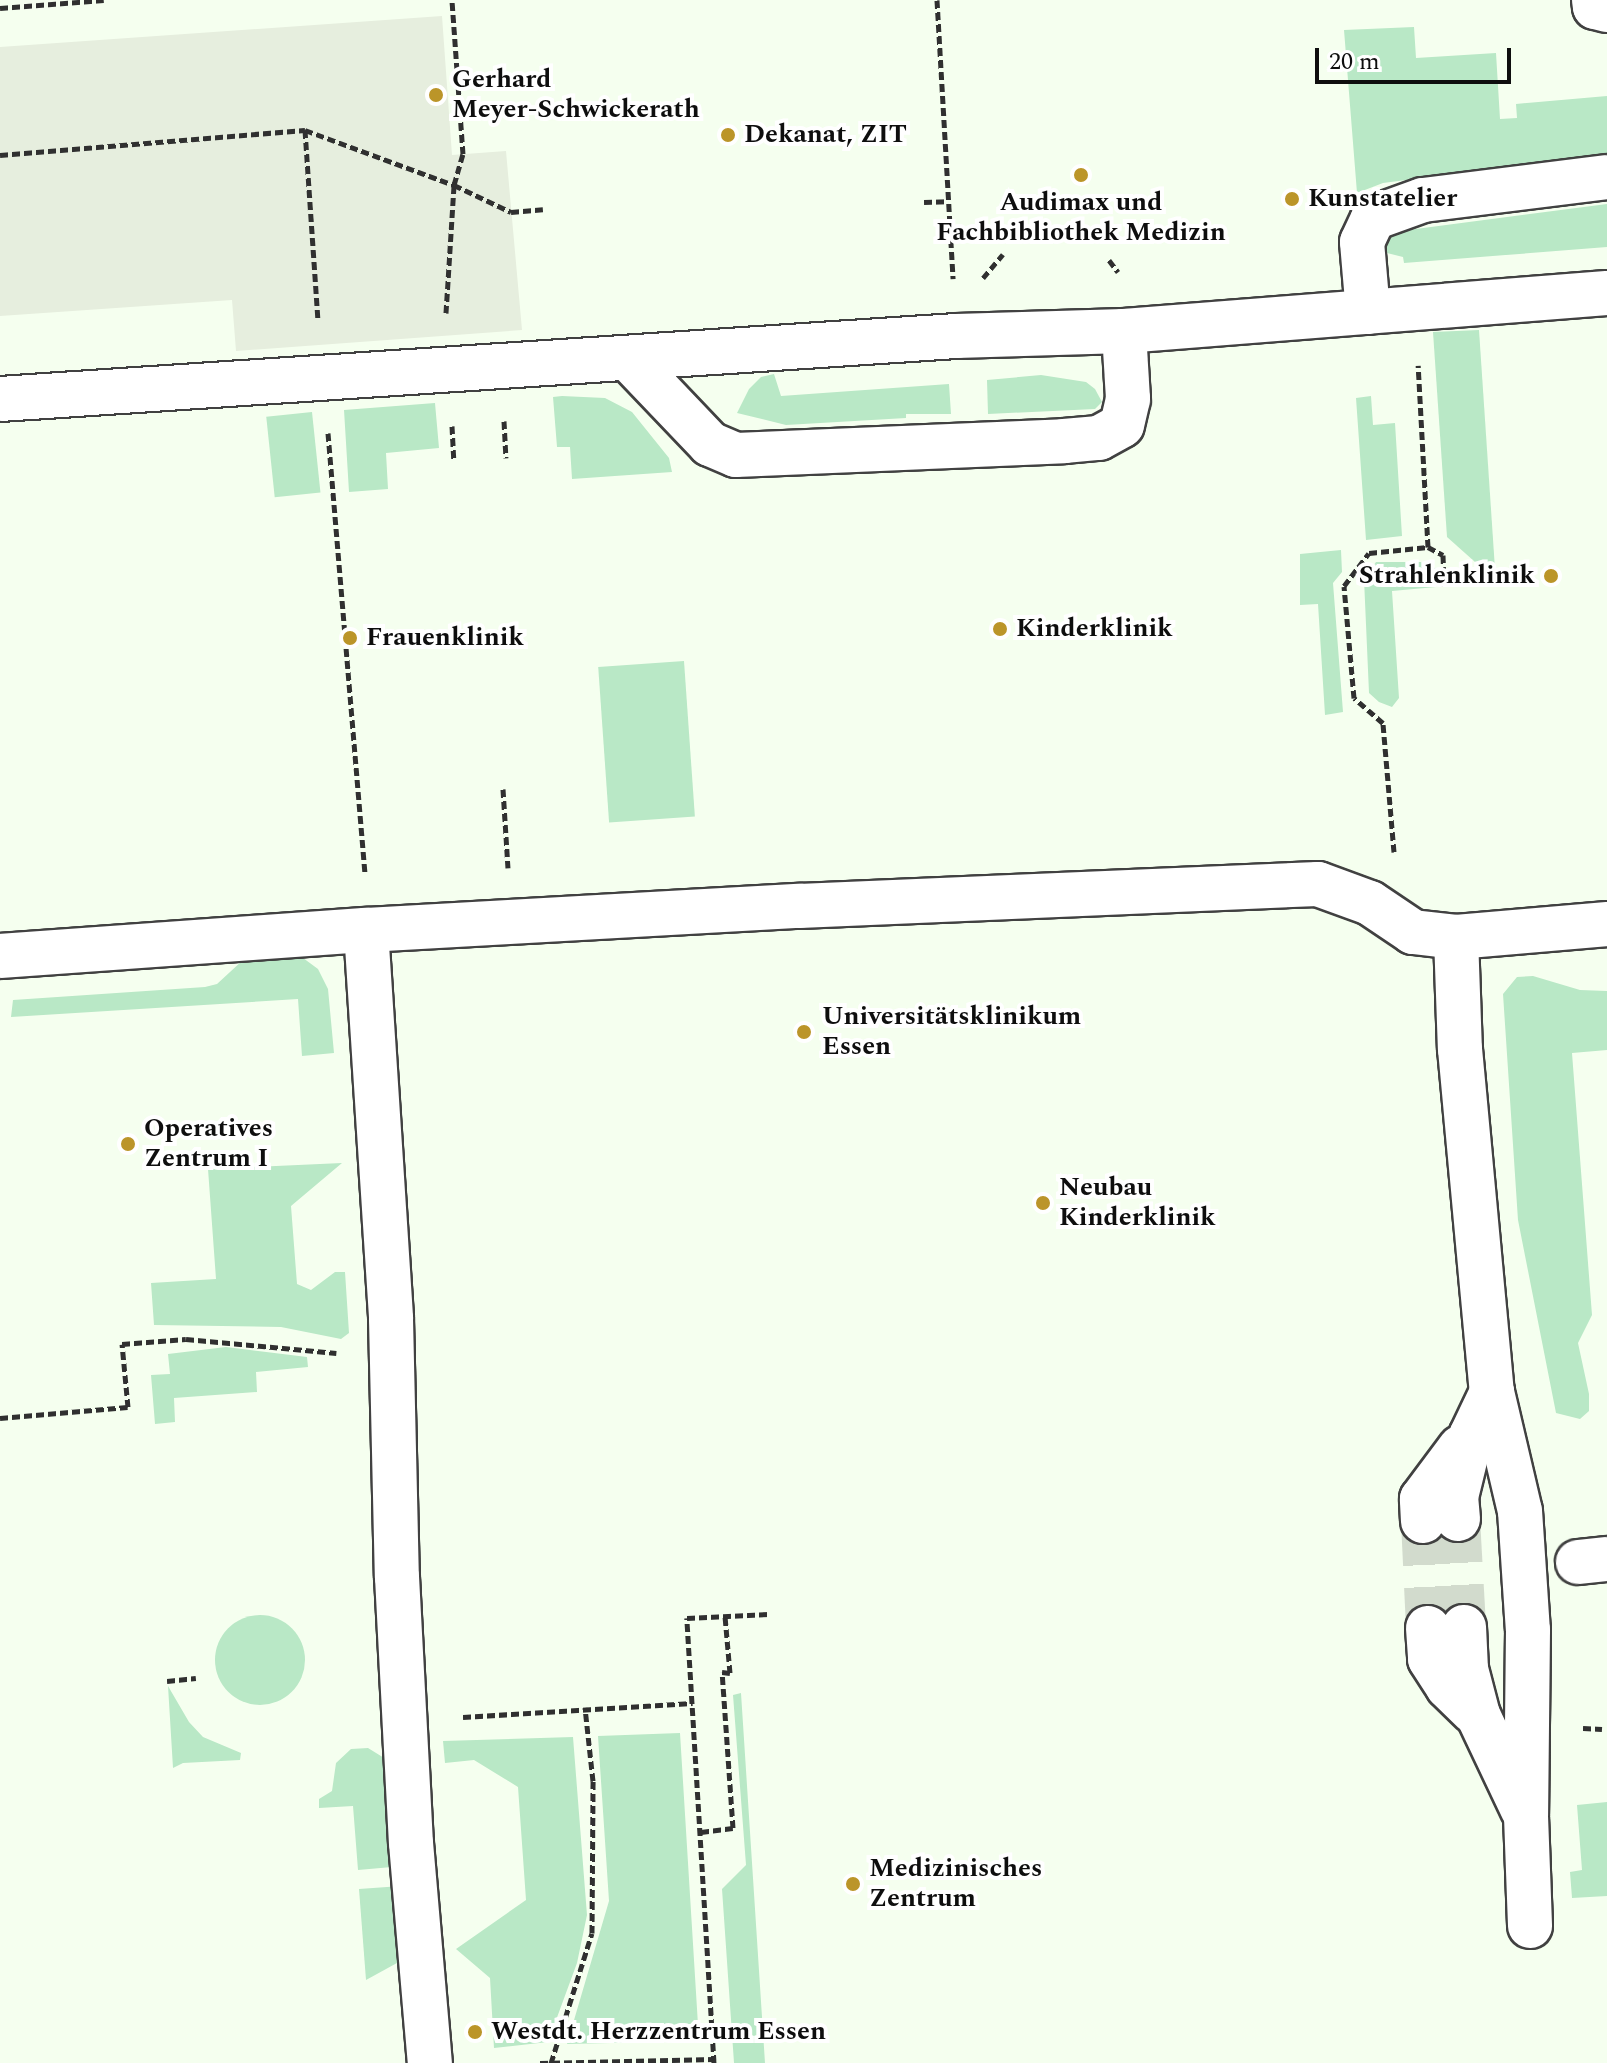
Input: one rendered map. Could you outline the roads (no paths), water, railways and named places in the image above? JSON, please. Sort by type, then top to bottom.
[{"type":"lane","points":[[1594,0],[1595,7],[1607,10]]},
{"type":"lane","points":[[1368,312],[1362,242],[1373,218],[1423,200],[1607,177]]},
{"type":"lane","points":[[0,399],[956,336],[1124,331],[1607,293]]},
{"type":"lane","points":[[628,358],[710,444],[736,455],[1064,441],[1099,438],[1122,425],[1128,399],[1124,331]]},
{"type":"lane","points":[[0,956],[366,930],[1318,884],[1370,903],[1413,932],[1456,937],[1607,924]]},
{"type":"lane","points":[[366,930],[391,1360],[397,1577],[411,1843],[430,2063]]},
{"type":"lane","points":[[1456,937],[1460,1049],[1492,1392],[1520,1511],[1528,1630],[1526,1816],[1530,1926]]},
{"type":"lane","points":[[1440,1520],[1422,1499],[1471,1436],[1492,1392]]},
{"type":"lane","points":[[1446,1628],[1466,1669],[1478,1715],[1526,1816]]},
{"type":"tunnel","points":[[1458,1519],[1464,1627]]},
{"type":"tunnel","points":[[1423,1521],[1428,1628]]},
{"type":"place","name":"Gerhard Meyer-Schwickerath","points":[[436,95]]},
{"type":"place","name":"Dekanat, ZIT","points":[[728,135]]},
{"type":"place","name":"Audimax und Fachbibliothek Medizin","points":[[1081,175]]},
{"type":"place","name":"Kunstatelier","points":[[1292,199]]},
{"type":"place","name":"Strahlenklinik","points":[[1551,576]]},
{"type":"place","name":"Kinderklinik","points":[[1000,629]]},
{"type":"place","name":"Frauenklinik","points":[[350,638]]},
{"type":"place","name":"Universitätsklinikum Essen","points":[[804,1032]]},
{"type":"place","name":"Operatives Zentrum I","points":[[128,1144]]},
{"type":"place","name":"Neubau Kinderklinik","points":[[1043,1203]]},
{"type":"place","name":"Medizinisches Zentrum","points":[[853,1884]]},
{"type":"place","name":"Westdt. Herzzentrum Essen","points":[[475,2032]]}]
